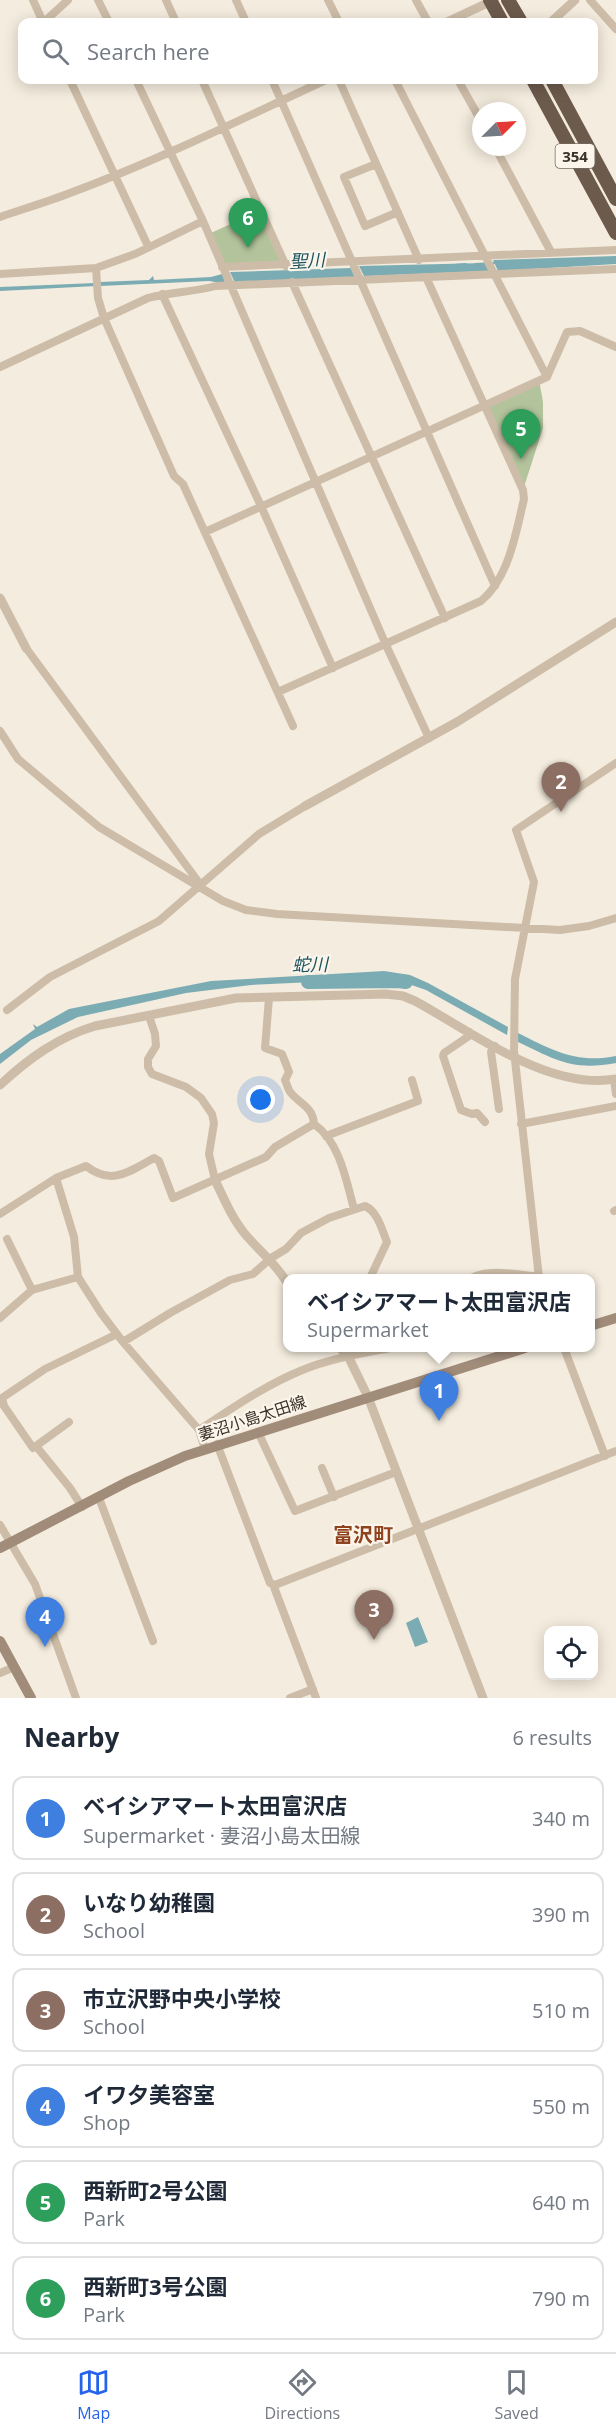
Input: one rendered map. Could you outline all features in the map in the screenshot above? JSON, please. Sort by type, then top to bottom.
[{"type":"highway","points":[[508,0],[519,18]]},
{"type":"highway","points":[[492,1],[500,18]]},
{"type":"highway","name":"354","points":[[535,84],[616,233]]},
{"type":"highway","name":"354","points":[[554,84],[616,199]]},
{"type":"main road","points":[[595,1325],[616,1318]]},
{"type":"main road","name":"妻沼小島太田線","points":[[5,1546],[158,1467],[217,1444],[509,1352]]},
{"type":"main road","points":[[0,1641],[31,1698]]},
{"type":"street","points":[[33,0],[42,18]]},
{"type":"street","points":[[48,18],[68,0]]},
{"type":"street","points":[[98,0],[107,18]]},
{"type":"street","points":[[166,0],[174,18]]},
{"type":"street","points":[[236,0],[244,18]]},
{"type":"street","points":[[328,0],[337,18]]},
{"type":"street","points":[[416,0],[426,18]]},
{"type":"street","points":[[555,18],[575,0]]},
{"type":"street","points":[[590,0],[616,29]]},
{"type":"street","points":[[456,18],[492,1]]},
{"type":"street","points":[[72,84],[148,246]]},
{"type":"street","points":[[138,84],[203,221],[386,645],[429,738]]},
{"type":"street","points":[[204,84],[286,266]]},
{"type":"street","points":[[274,84],[495,586]]},
{"type":"street","points":[[0,217],[115,174],[223,128],[317,84]]},
{"type":"street","points":[[341,84],[419,260]]},
{"type":"street","points":[[397,84],[547,377]]},
{"type":"street","points":[[461,84],[472,104]]},
{"type":"street","points":[[500,156],[551,252]]},
{"type":"street","points":[[376,164],[344,177],[365,226],[398,212]]},
{"type":"street","points":[[0,274],[96,272],[203,221]]},
{"type":"street","points":[[224,270],[616,250]]},
{"type":"street","points":[[0,367],[148,298],[162,294],[195,291],[230,284],[616,269]]},
{"type":"street","points":[[96,272],[104,318],[174,476],[183,484],[293,726]]},
{"type":"street","points":[[278,692],[481,601],[495,586],[504,568],[524,499],[523,490],[426,277]]},
{"type":"street","points":[[292,282],[445,618]]},
{"type":"street","points":[[162,294],[261,506],[333,668]]},
{"type":"street","points":[[205,532],[547,377],[567,333],[580,331],[616,347]]},
{"type":"street","points":[[0,598],[26,648],[201,886]]},
{"type":"street","points":[[7,1010],[50,977],[159,921],[266,829],[429,738],[616,622]]},
{"type":"street","points":[[0,731],[18,759],[99,827],[230,904],[257,911],[560,930],[589,926],[616,918]]},
{"type":"street","points":[[539,1274],[514,1054],[516,979],[534,882],[516,830],[616,763]]},
{"type":"street","points":[[0,1085],[40,1053],[72,1033],[95,1026],[236,998],[396,994],[415,1001],[495,1046],[569,1079],[587,1082],[615,1080],[616,1095]]},
{"type":"street","points":[[269,998],[266,1048],[282,1054],[289,1072],[285,1080],[291,1093],[307,1106],[314,1119],[314,1124],[326,1136],[341,1163],[354,1209]]},
{"type":"street","points":[[149,1016],[156,1046],[148,1059],[148,1067],[152,1074],[186,1087],[201,1098],[212,1114],[214,1124],[209,1154],[215,1180],[232,1217],[246,1235],[271,1258],[283,1276]]},
{"type":"street","points":[[469,1032],[469,1036],[443,1056],[461,1110],[471,1114],[477,1113],[485,1122]]},
{"type":"street","points":[[495,1046],[491,1052],[499,1109]]},
{"type":"street","points":[[326,1136],[418,1101],[411,1080]]},
{"type":"street","points":[[521,1124],[616,1106]]},
{"type":"street","points":[[0,1215],[56,1178],[86,1166],[93,1172],[110,1177],[120,1176],[154,1158],[159,1161],[173,1198],[266,1156],[275,1147],[314,1124]]},
{"type":"street","points":[[56,1178],[74,1237],[78,1277],[100,1313],[199,1430],[205,1449]]},
{"type":"street","points":[[123,1342],[230,1280],[253,1274],[271,1258],[286,1249],[301,1233],[354,1209],[366,1206],[370,1208],[387,1242],[372,1274]]},
{"type":"street","points":[[7,1239],[32,1290]]},
{"type":"street","points":[[486,1274],[503,1274]]},
{"type":"street","points":[[0,1318],[32,1290],[78,1277]]},
{"type":"street","points":[[69,1422],[33,1448],[4,1406],[2,1398],[45,1369],[117,1334]]},
{"type":"street","points":[[344,1352],[368,1397],[483,1698]]},
{"type":"street","points":[[199,1430],[236,1406],[300,1371],[367,1352]]},
{"type":"street","points":[[566,1352],[605,1456]]},
{"type":"street","points":[[258,1432],[295,1511],[396,1472]]},
{"type":"street","points":[[217,1444],[270,1582],[275,1585]]},
{"type":"street","points":[[36,1446],[70,1488],[82,1507]]},
{"type":"street","points":[[275,1585],[616,1451]]},
{"type":"street","points":[[322,1468],[334,1497]]},
{"type":"street","points":[[99,1498],[153,1641]]},
{"type":"street","points":[[0,1526],[5,1546],[35,1584],[76,1698]]},
{"type":"street","points":[[275,1585],[316,1698]]},
{"type":"street","points":[[0,1673],[14,1667]]},
{"type":"street","points":[[290,1698],[313,1689]]},
{"type":"green space","points":[[261,210],[285,263],[225,265],[211,233]]},
{"type":"green space","points":[[539,380],[543,402],[543,428],[523,490],[484,406]]},
{"type":"water","points":[[616,256],[616,264],[498,271],[493,260]]},
{"type":"water","points":[[485,263],[489,271],[370,276],[364,276],[359,266]]},
{"type":"water","points":[[351,268],[355,278],[235,283],[230,272]]},
{"type":"water","points":[[222,274],[226,284],[209,281],[100,286],[100,282],[149,280],[153,276],[154,280],[211,277]]},
{"type":"water","points":[[95,283],[96,286],[0,291],[0,287]]},
{"type":"water","points":[[384,971],[410,975],[428,983],[508,1027],[507,1035],[426,990],[400,981],[356,980],[251,985],[186,993],[78,1017],[31,1040],[0,1064],[0,1054],[35,1029],[33,1024],[37,1027],[69,1009],[211,981]]},
{"type":"water","points":[[518,1033],[554,1050],[577,1057],[616,1056],[616,1063],[587,1066],[565,1062],[518,1042]]},
{"type":"water","points":[[418,1617],[428,1642],[415,1647],[406,1623]]},
{"type":"waterway","name":"聖川","points":[[475,264],[496,263]]},
{"type":"waterway","name":"聖川","points":[[454,265],[466,264]]},
{"type":"waterway","name":"蛇川","points":[[308,982],[406,982]]},
{"type":"place","name":"西新町3号公園","points":[[248,248]]},
{"type":"place","name":"西新町2号公園","points":[[521,459]]},
{"type":"place","name":"いなり幼稚園","points":[[561,812]]},
{"type":"place","name":"ベイシアマート太田富沢店","points":[[439,1421]]},
{"type":"place","name":"市立沢野中央小学校","points":[[374,1640]]},
{"type":"place","name":"イワ夕美容室","points":[[45,1647]]},
{"type":"district","name":"富沢町","points":[[363,1534]]}]
